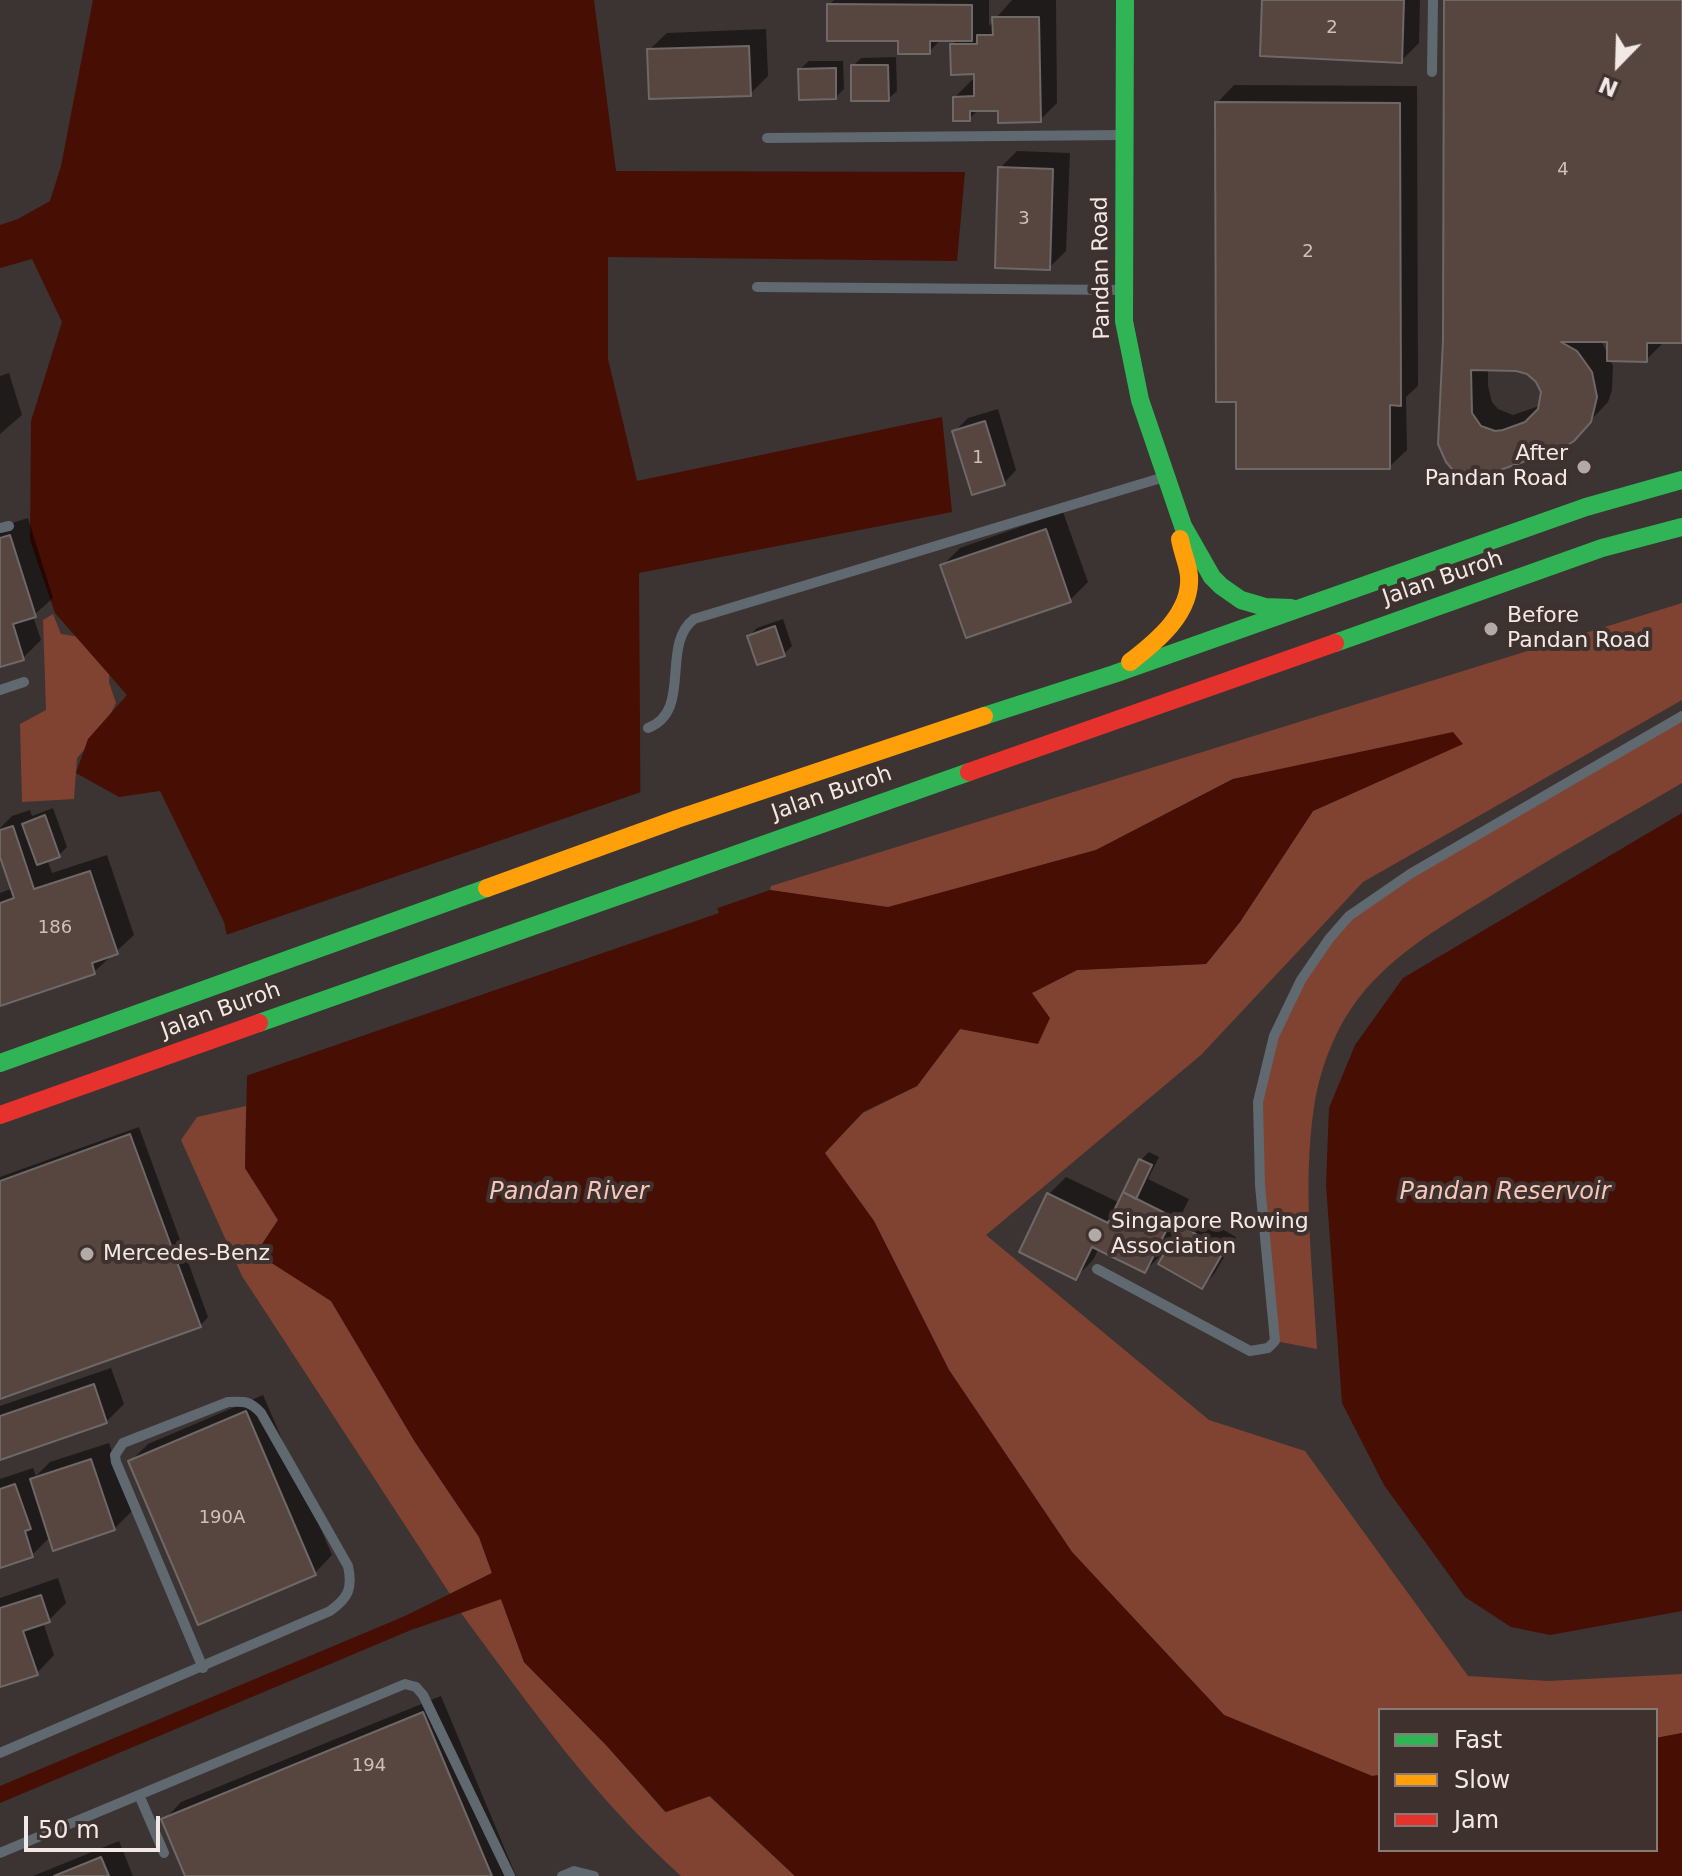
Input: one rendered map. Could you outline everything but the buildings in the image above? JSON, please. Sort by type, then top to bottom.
[{"type":"main road","name":"Pandan Road","points":[[1125,0],[1124,290],[1128,356],[1164,477],[1183,526],[1193,537],[1212,576],[1229,594],[1261,608],[1296,608]]},
{"type":"main road","name":"Jalan Buroh","points":[[0,1063],[677,819],[895,744],[1114,674],[1586,507],[1682,480]]},
{"type":"main road","name":"Pandan Road","points":[[1114,674],[1161,637],[1186,596],[1190,580],[1180,542],[1183,526]]},
{"type":"main road","name":"Jalan Buroh","points":[[0,1115],[1602,548],[1682,527]]},
{"type":"lane","points":[[1432,72],[1433,0]]},
{"type":"lane","points":[[767,138],[1125,135]]},
{"type":"lane","points":[[757,287],[1124,290]]},
{"type":"lane","points":[[648,728],[659,724],[670,710],[682,633],[694,619],[1164,477]]},
{"type":"lane","points":[[0,690],[24,682]]},
{"type":"lane","points":[[1097,1269],[1250,1351],[1268,1348],[1275,1341],[1260,1185],[1258,1102],[1274,1036],[1301,980],[1349,916],[1410,874],[1682,716]]},
{"type":"lane","points":[[0,1753],[203,1668],[330,1611],[345,1601],[350,1591],[348,1566],[261,1413],[252,1403],[242,1401],[228,1402],[123,1443],[115,1455],[203,1668]]},
{"type":"lane","points":[[0,1853],[405,1684],[416,1687],[423,1695],[510,1876]]},
{"type":"lane","points":[[139,1795],[164,1853]]},
{"type":"lane","points":[[562,1876],[574,1871],[594,1876]]},
{"type":"shaded area","points":[[1682,603],[1682,700],[1363,882],[1201,1055],[986,1235],[1209,1420],[1305,1451],[1468,1676],[1548,1681],[1682,1674],[1682,1733],[1658,1738],[1658,1708],[1378,1708],[1378,1775],[1372,1776],[1224,1715],[1072,1552],[949,1370],[874,1221],[824,1153],[863,1113],[917,1086],[960,1029],[1077,970],[1206,964],[1240,922],[1313,811],[1462,744],[1233,779],[1096,850],[888,908],[770,890],[771,886]]},
{"type":"shaded area","points":[[53,614],[61,634],[93,639],[110,653],[109,682],[116,703],[104,727],[77,758],[74,799],[22,802],[20,724],[46,710],[43,620]]},
{"type":"shaded area","points":[[1682,716],[1682,783],[1433,932],[1381,973],[1353,1006],[1333,1041],[1323,1067],[1311,1137],[1310,1228],[1317,1349],[1275,1341],[1258,1102],[1274,1036],[1301,980],[1349,916]]},
{"type":"shaded area","points":[[246,1106],[245,1168],[278,1220],[257,1253],[331,1301],[415,1442],[479,1537],[492,1573],[450,1594],[242,1276],[181,1140],[197,1117]]},
{"type":"shaded area","points":[[501,1599],[524,1662],[606,1745],[665,1812],[709,1796],[795,1876],[681,1876],[592,1783],[461,1613]]},
{"type":"water","name":"Pandan River","points":[[93,0],[594,0],[616,171],[965,172],[957,261],[608,257],[608,359],[637,481],[942,417],[952,512],[639,573],[641,892],[689,918],[770,890],[888,907],[1096,850],[1233,779],[1453,732],[1463,744],[1313,811],[1240,922],[1206,964],[1077,970],[1032,993],[1050,1018],[1038,1044],[960,1029],[917,1086],[863,1112],[825,1153],[874,1221],[949,1370],[1072,1552],[1224,1715],[1372,1776],[1378,1775],[1378,1852],[1658,1852],[1658,1738],[1682,1733],[1682,1876],[795,1876],[710,1796],[666,1812],[606,1745],[524,1662],[501,1599],[411,1630],[0,1803],[0,1786],[405,1616],[492,1573],[479,1537],[415,1442],[331,1301],[256,1253],[278,1220],[245,1168],[248,1032],[224,922],[160,791],[119,797],[76,773],[88,739],[127,695],[55,613],[30,540],[31,421],[62,322],[32,259],[0,268],[0,225],[50,201],[61,166]]},
{"type":"water","name":"Pandan Reservoir","points":[[1682,813],[1682,1611],[1550,1635],[1511,1627],[1465,1597],[1384,1485],[1342,1403],[1326,1185],[1329,1108],[1355,1045],[1403,978]]},
{"type":"pier","points":[[644,791],[644,890],[689,914],[716,905],[719,913],[243,1077],[244,1033],[223,936]]},
{"type":"traffic: fast","points":[[1125,0],[1124,321],[1140,400],[1183,526],[1212,577],[1241,600],[1265,607],[1291,608]]},
{"type":"traffic: fast","points":[[984,716],[1114,674],[1586,507],[1682,480]]},
{"type":"traffic: fast","points":[[1335,643],[1602,548],[1682,527]]},
{"type":"traffic: fast","points":[[259,1023],[969,772]]},
{"type":"traffic: fast","points":[[0,1063],[487,888]]},
{"type":"traffic: slow","points":[[1130,662],[1161,636],[1185,602],[1189,576],[1180,539]]},
{"type":"traffic: slow","points":[[487,888],[677,819],[984,716]]},
{"type":"traffic: jam","points":[[969,772],[1335,643]]},
{"type":"traffic: jam","points":[[0,1115],[259,1023]]},
{"type":"place","name":"After Pandan Road","points":[[1584,467]]},
{"type":"place","name":"Before Pandan Road","points":[[1491,629]]},
{"type":"place","name":"Singapore Rowing Association","points":[[1095,1235]]},
{"type":"place","name":"Mercedes-Benz","points":[[87,1254]]}]
